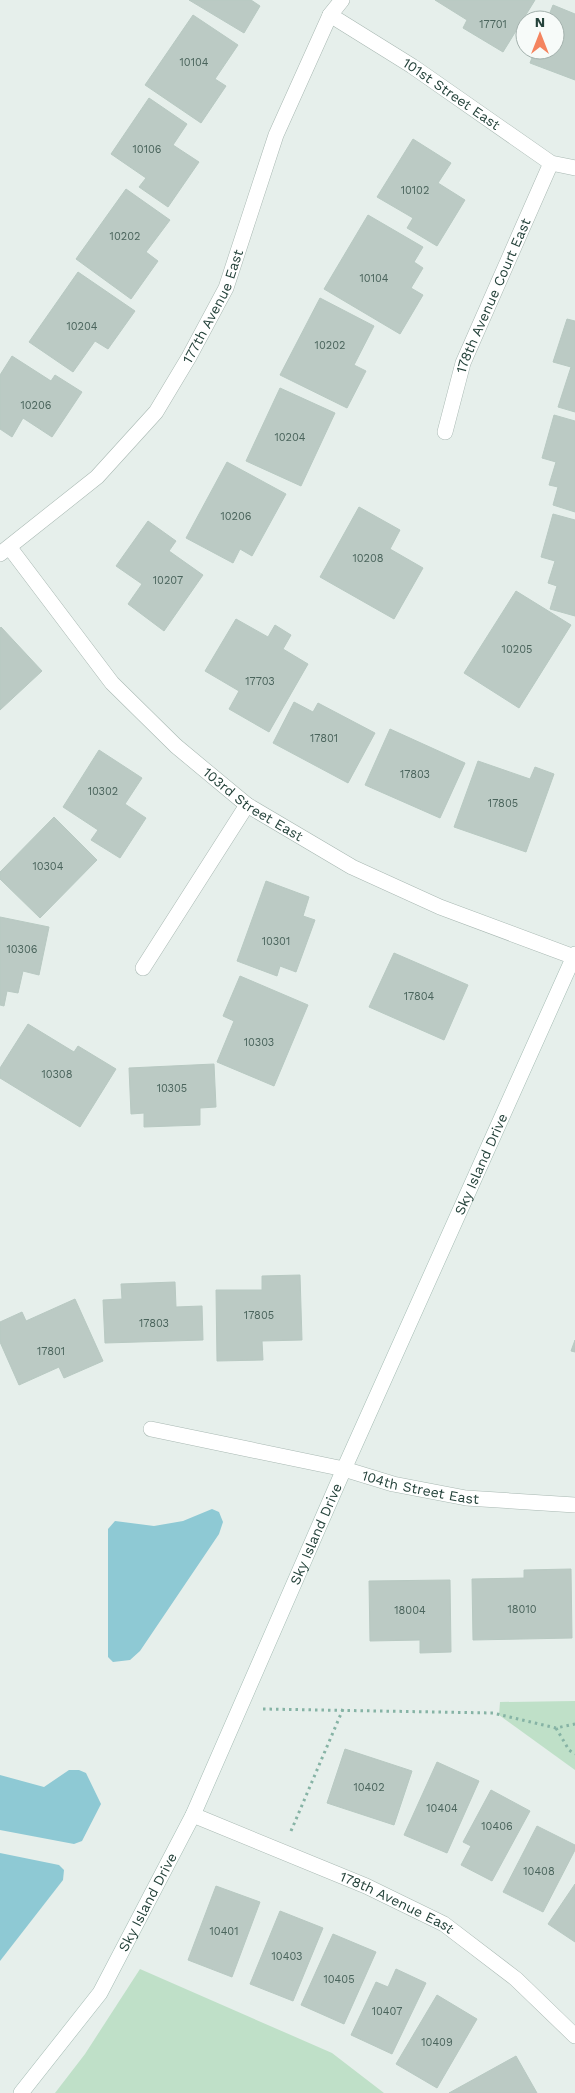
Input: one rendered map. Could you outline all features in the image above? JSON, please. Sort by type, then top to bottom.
[{"type":"street","name":"177th Avenue East","points":[[5,551],[97,477],[156,412],[189,357],[226,288],[276,135],[330,15],[342,0]]},
{"type":"street","name":"101st Street East","points":[[330,15],[412,66],[551,163],[575,168]]},
{"type":"street","name":"178th Avenue Court East","points":[[445,432],[463,363],[551,163]]},
{"type":"street","name":"103rd Street East","points":[[5,551],[112,683],[176,746],[247,805],[352,868],[440,907],[574,956]]},
{"type":"street","points":[[143,968],[247,805]]},
{"type":"street","name":"Sky Island Drive","points":[[22,2093],[100,1993],[193,1815],[344,1469],[574,956]]},
{"type":"street","name":"104th Street East","points":[[151,1429],[344,1469],[393,1484],[466,1498],[575,1505]]},
{"type":"street","name":"178th Avenue East","points":[[193,1815],[366,1886],[444,1924],[516,1980],[575,2036]]},
{"type":"path","points":[[239,1709],[342,1709],[493,1713],[556,1728],[575,1724]]},
{"type":"path","points":[[282,1852],[342,1709]]},
{"type":"path","points":[[556,1728],[568,1750],[575,1754]]},
{"type":"green space","points":[[575,1701],[575,1770],[499,1715],[500,1702]]},
{"type":"green space","points":[[140,1969],[332,2053],[384,2093],[55,2093],[85,2054]]},
{"type":"water","points":[[212,1509],[219,1512],[223,1522],[219,1534],[140,1651],[130,1660],[113,1662],[108,1657],[108,1529],[115,1521],[154,1526],[183,1521]]},
{"type":"water","points":[[69,1770],[79,1770],[86,1773],[101,1804],[82,1841],[74,1844],[0,1830],[0,1775],[44,1787]]},
{"type":"water","points":[[0,1853],[59,1865],[64,1870],[63,1880],[0,1961]]},
{"type":"building","points":[[189,0],[251,0],[260,6],[244,33]]},
{"type":"building","points":[[435,0],[535,0],[529,10],[515,10],[515,32],[503,52],[463,28],[467,20]]},
{"type":"building","points":[[553,5],[575,14],[575,80],[530,63],[531,60],[565,60],[565,10],[551,10]]},
{"type":"building","points":[[193,15],[238,45],[215,79],[226,86],[201,123],[145,85]]},
{"type":"building","points":[[149,98],[187,124],[173,145],[199,162],[168,207],[139,187],[146,178],[111,154]]},
{"type":"building","points":[[413,139],[451,163],[438,183],[465,200],[437,246],[407,228],[413,218],[377,197]]},
{"type":"building","points":[[126,189],[170,220],[146,252],[158,261],[131,299],[76,259]]},
{"type":"building","points":[[368,215],[423,247],[414,262],[423,268],[411,288],[423,295],[400,334],[324,289]]},
{"type":"building","points":[[78,272],[135,311],[108,349],[95,341],[73,372],[29,342]]},
{"type":"building","points":[[320,298],[374,326],[354,365],[366,371],[347,408],[280,375]]},
{"type":"building","points":[[567,319],[575,321],[575,412],[558,407],[571,367],[553,362]]},
{"type":"building","points":[[12,356],[51,381],[55,375],[82,392],[52,437],[23,418],[12,437],[0,429],[0,375]]},
{"type":"building","points":[[280,388],[335,413],[301,486],[246,461]]},
{"type":"building","points":[[554,415],[575,421],[575,512],[553,505],[558,487],[549,485],[556,462],[542,458]]},
{"type":"building","points":[[227,462],[286,494],[252,556],[240,549],[233,563],[186,538]]},
{"type":"building","points":[[359,507],[400,530],[390,549],[423,568],[394,619],[320,577]]},
{"type":"building","points":[[553,514],[575,520],[575,616],[550,609],[557,586],[548,583],[555,561],[541,557]]},
{"type":"building","points":[[148,521],[176,541],[169,551],[203,575],[164,631],[128,604],[142,584],[116,566]]},
{"type":"building","points":[[516,591],[571,625],[519,708],[464,673]]},
{"type":"building","points":[[236,619],[268,637],[275,625],[291,635],[283,649],[308,664],[269,732],[229,709],[239,691],[205,671]]},
{"type":"building","points":[[0,628],[42,671],[0,710]]},
{"type":"building","points":[[294,702],[313,712],[318,703],[375,733],[348,783],[273,743]]},
{"type":"building","points":[[390,729],[465,763],[440,818],[365,785]]},
{"type":"building","points":[[99,750],[142,778],[125,804],[146,818],[120,858],[91,840],[98,830],[63,807]]},
{"type":"building","points":[[478,761],[530,779],[535,767],[554,774],[526,852],[454,827]]},
{"type":"building","points":[[54,817],[97,860],[40,918],[0,879],[0,872]]},
{"type":"building","points":[[266,881],[309,897],[303,916],[315,920],[296,972],[280,966],[277,976],[237,961]]},
{"type":"building","points":[[0,917],[49,927],[39,975],[23,971],[18,993],[7,991],[4,1006],[0,1005]]},
{"type":"building","points":[[394,953],[468,985],[444,1040],[369,1007]]},
{"type":"building","points":[[240,976],[308,1005],[274,1086],[217,1062],[234,1021],[223,1016]]},
{"type":"building","points":[[28,1024],[74,1052],[78,1046],[116,1069],[80,1127],[0,1078],[0,1068]]},
{"type":"building","points":[[214,1064],[216,1107],[200,1108],[200,1125],[144,1127],[144,1113],[131,1114],[129,1068]]},
{"type":"building","points":[[300,1275],[302,1340],[262,1341],[263,1360],[217,1361],[216,1290],[262,1290],[262,1276]]},
{"type":"building","points":[[175,1282],[176,1307],[202,1306],[203,1340],[105,1343],[103,1300],[122,1299],[121,1284]]},
{"type":"building","points":[[75,1299],[103,1361],[64,1378],[59,1367],[19,1385],[0,1342],[0,1322],[22,1312],[26,1321]]},
{"type":"building","points":[[575,1340],[575,1352],[571,1351]]},
{"type":"building","points":[[571,1569],[572,1638],[473,1640],[472,1579],[524,1578],[524,1570]]},
{"type":"building","points":[[450,1580],[451,1652],[420,1653],[420,1640],[370,1641],[369,1581]]},
{"type":"building","points":[[345,1749],[412,1771],[394,1825],[327,1803]]},
{"type":"building","points":[[437,1762],[479,1781],[447,1853],[404,1835]]},
{"type":"building","points":[[491,1790],[530,1811],[492,1881],[461,1865],[471,1846],[463,1842]]},
{"type":"building","points":[[537,1826],[575,1845],[575,1850],[543,1912],[503,1892]]},
{"type":"building","points":[[575,1884],[575,1942],[548,1924]]},
{"type":"building","points":[[216,1886],[260,1902],[232,1977],[188,1960]]},
{"type":"building","points":[[280,1911],[323,1928],[293,2001],[250,1984]]},
{"type":"building","points":[[333,1934],[376,1952],[344,2024],[301,2005]]},
{"type":"building","points":[[396,1969],[426,1983],[392,2054],[351,2035],[376,1982],[388,1987]]},
{"type":"building","points":[[437,1995],[477,2019],[437,2088],[396,2064]]},
{"type":"building","points":[[516,2056],[537,2093],[449,2093]]}]
